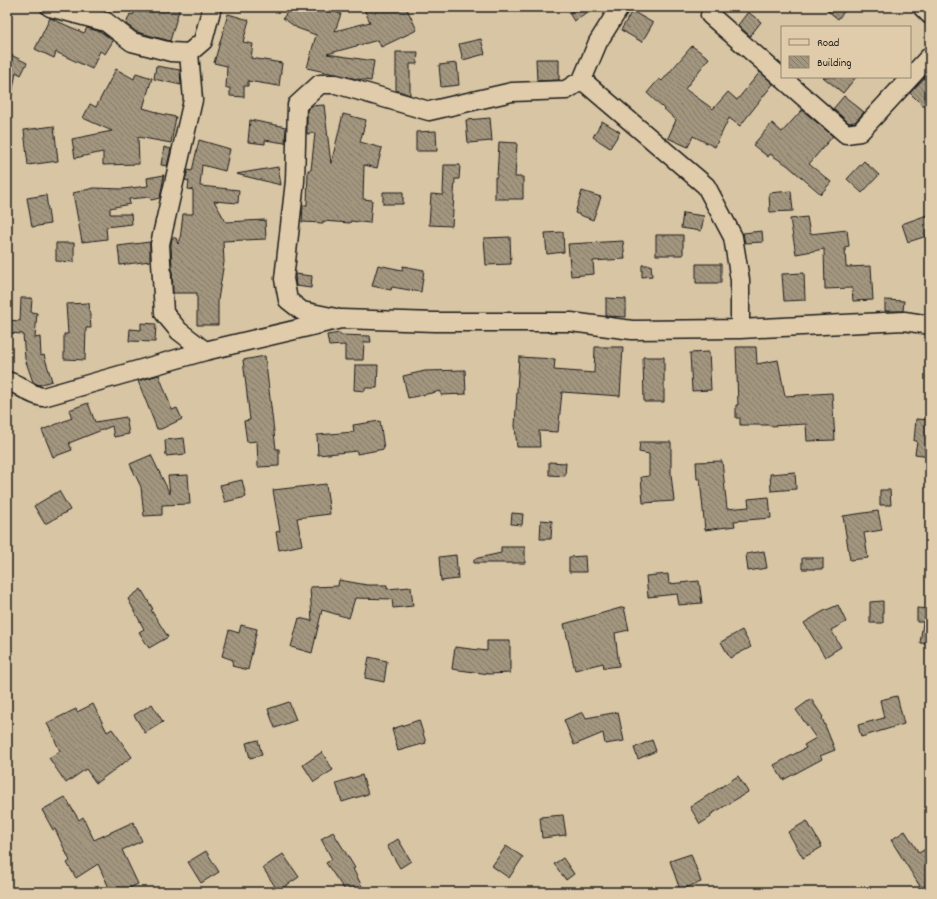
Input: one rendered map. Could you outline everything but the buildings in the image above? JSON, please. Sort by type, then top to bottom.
[{"type":"street","points":[[50,7],[106,22],[132,42],[171,52],[189,53],[203,41],[212,7]]},
{"type":"street","points":[[620,7],[598,42],[582,80],[566,90],[512,92],[429,111],[336,84],[320,84],[297,104],[295,181],[284,279],[288,300],[302,311],[341,319],[436,322],[571,322],[632,330],[740,329],[904,321],[930,325]]},
{"type":"street","points":[[922,7],[930,15]]},
{"type":"street","points":[[711,10],[781,74]]},
{"type":"street","points":[[189,53],[193,100],[160,244],[164,313],[179,331],[205,351]]},
{"type":"street","points":[[911,77],[930,56]]},
{"type":"street","points":[[785,78],[846,134],[860,132],[910,78]]},
{"type":"street","points":[[582,80],[706,186],[733,237],[740,280],[740,329]]},
{"type":"street","points":[[7,381],[14,383],[33,396],[43,397],[205,351],[341,319]]}]
